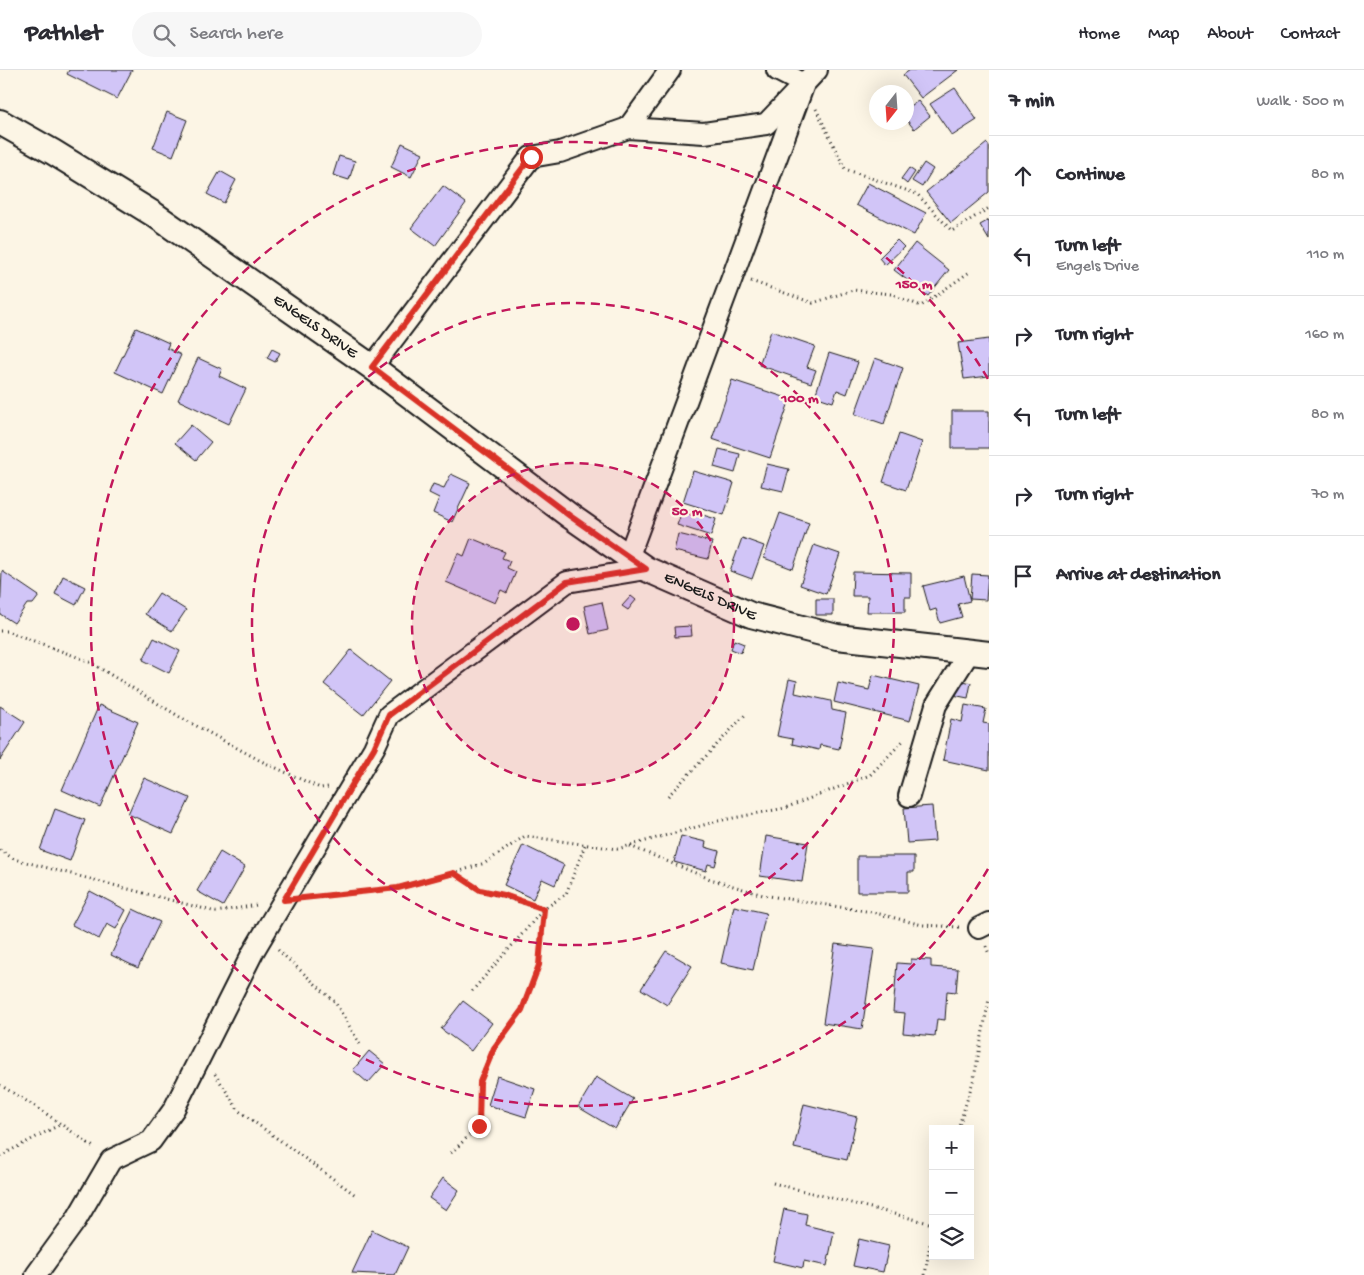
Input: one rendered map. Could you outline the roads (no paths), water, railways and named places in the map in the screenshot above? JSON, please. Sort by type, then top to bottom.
[{"type":"street","points":[[628,128],[670,70]]},
{"type":"street","points":[[777,70],[811,77]]},
{"type":"street","points":[[372,367],[531,157],[560,152],[628,128],[704,133],[766,124],[811,77]]},
{"type":"street","points":[[36,1275],[76,1220],[112,1160],[151,1141],[174,1109],[262,936],[374,748],[389,715],[567,582],[637,564],[734,275],[811,77]]},
{"type":"street","name":"ENGELS DRIVE","points":[[0,122],[155,215],[372,367],[637,564],[751,615],[823,634],[979,652]]},
{"type":"street","points":[[909,796],[936,706],[979,652]]}]
